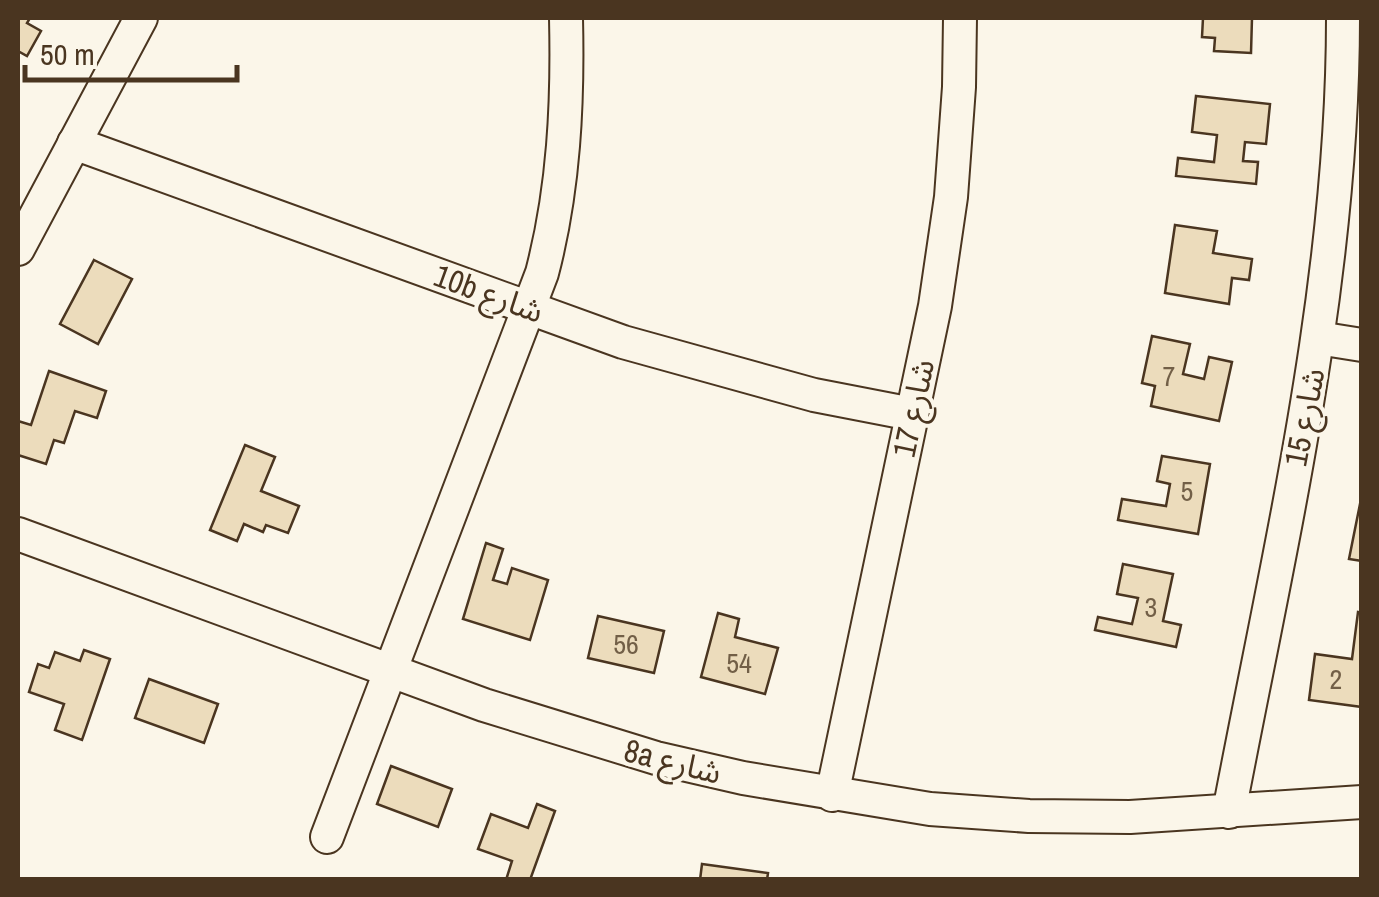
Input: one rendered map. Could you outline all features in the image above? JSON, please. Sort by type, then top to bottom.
[{"type":"street","points":[[18,248],[141,18]]},
{"type":"street","points":[[326,836],[530,308],[552,236],[567,63],[566,18]]},
{"type":"street","name":"شارع 17","points":[[832,795],[935,306],[951,197],[960,18]]},
{"type":"street","name":"شارع 15","points":[[1229,812],[1318,338],[1335,214],[1344,18]]},
{"type":"street","name":"10b شارع","points":[[74,144],[530,308],[718,370],[912,414]]},
{"type":"street","points":[[1318,338],[1362,345]]},
{"type":"street","name":"8a شارع","points":[[18,534],[484,705],[656,758],[832,795],[930,809],[1030,816],[1130,817],[1362,802]]},
{"type":"building","points":[[18,18],[30,18],[27,23],[41,31],[27,56],[18,51]]},
{"type":"building","points":[[1203,18],[1252,18],[1251,53],[1214,51],[1215,38],[1202,37]]},
{"type":"building","points":[[1196,96],[1270,104],[1266,144],[1245,142],[1243,161],[1258,162],[1256,184],[1176,176],[1178,158],[1214,162],[1217,135],[1192,132]]},
{"type":"building","points":[[1175,225],[1217,231],[1213,253],[1252,259],[1249,280],[1232,278],[1229,304],[1165,293]]},
{"type":"building","points":[[94,260],[132,279],[98,344],[60,324]]},
{"type":"building","points":[[1152,336],[1190,344],[1183,374],[1204,379],[1209,357],[1232,362],[1219,421],[1151,406],[1155,386],[1142,383]]},
{"type":"building","points":[[49,371],[106,391],[97,418],[75,411],[64,443],[54,440],[46,464],[18,455],[18,421],[31,425]]},
{"type":"building","points":[[245,445],[275,457],[261,491],[299,506],[288,533],[266,525],[263,532],[244,524],[237,541],[210,530]]},
{"type":"building","points":[[1162,456],[1210,464],[1198,534],[1118,520],[1122,499],[1166,506],[1170,484],[1157,481]]},
{"type":"building","points":[[1362,494],[1362,561],[1349,559]]},
{"type":"building","points":[[486,543],[503,549],[493,580],[507,584],[512,568],[548,580],[530,640],[463,619]]},
{"type":"building","points":[[1123,564],[1173,574],[1163,621],[1181,625],[1176,647],[1095,630],[1098,617],[1132,624],[1138,598],[1117,594]]},
{"type":"building","points":[[1358,612],[1362,613],[1362,707],[1309,700],[1315,654],[1352,659]]},
{"type":"building","points":[[718,613],[739,619],[735,637],[778,648],[765,694],[701,677]]},
{"type":"building","points":[[598,616],[664,631],[654,673],[588,658]]},
{"type":"building","points":[[84,650],[110,659],[82,740],[55,730],[64,704],[29,692],[38,664],[49,668],[55,652],[80,661]]},
{"type":"building","points":[[149,679],[218,704],[204,743],[135,718]]},
{"type":"building","points":[[391,766],[452,789],[438,827],[377,804]]},
{"type":"building","points":[[537,804],[555,811],[530,880],[506,880],[512,861],[478,849],[491,814],[528,828]]},
{"type":"building","points":[[702,864],[768,873],[767,880],[700,880]]}]
